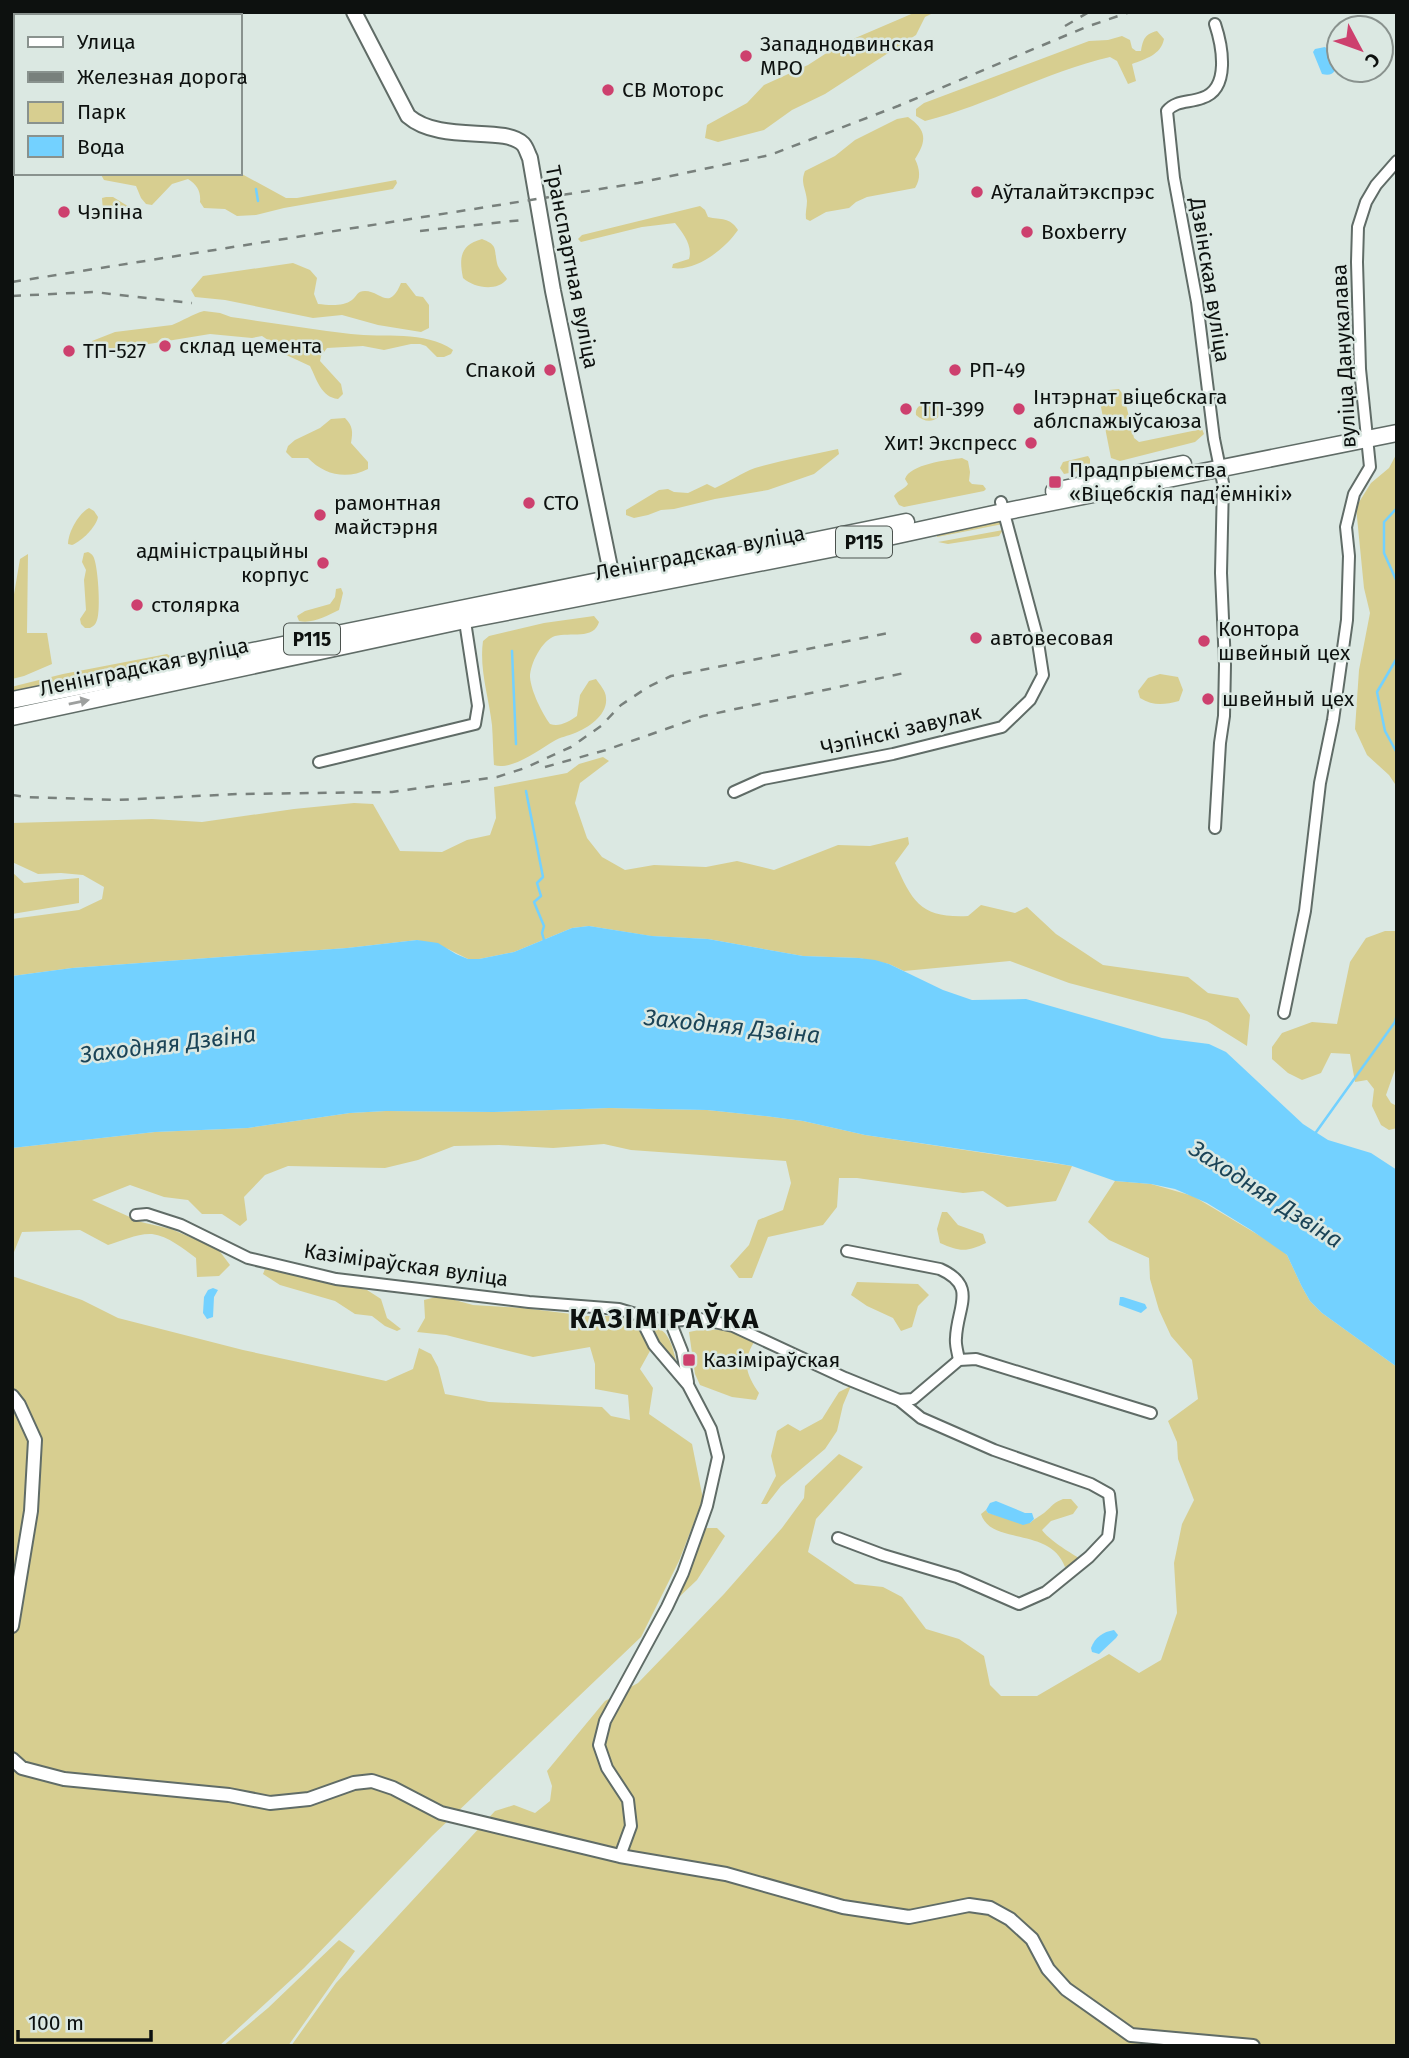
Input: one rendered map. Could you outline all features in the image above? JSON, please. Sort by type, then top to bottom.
[{"type":"main road","name":"Транспартная вуліца","points":[[354,12],[408,116],[414,121],[445,132],[515,139],[523,144],[530,158],[553,291],[614,584]]},
{"type":"main road","name":"Ленінградская вуліца","points":[[1366,434],[1397,422]]},
{"type":"main road","name":"Ленінградская вуліца","points":[[12,716],[285,652],[464,614],[744,555],[1002,507],[1095,481],[1219,463],[1366,434],[1397,433]]},
{"type":"main road","name":"Ленінградская вуліца","points":[[12,700],[285,652]]},
{"type":"street","name":"Дзвінская вуліца","points":[[1215,23],[1220,38],[1223,71],[1219,82],[1210,94],[1203,98],[1172,105],[1167,111],[1174,178],[1197,302],[1214,439],[1223,483],[1221,573],[1224,716],[1215,828]]},
{"type":"street","name":"вуліца Данукалава","points":[[1284,1013],[1305,911],[1320,783],[1333,720],[1347,620],[1349,556],[1346,527],[1354,494],[1370,467],[1359,355],[1359,227],[1366,202],[1376,185],[1397,161]]},
{"type":"street","name":"Чэпінскі завулак","points":[[734,792],[763,779],[893,754],[1002,727],[1030,700],[1044,675],[1037,636],[1002,507]]},
{"type":"street","points":[[319,762],[475,724],[478,706],[464,614]]},
{"type":"street","name":"Казіміраўская вуліца","points":[[136,1215],[147,1214],[181,1225],[248,1258],[336,1279],[619,1309],[670,1321],[700,1318],[733,1326],[899,1400],[933,1424],[994,1450],[1091,1484],[1109,1494],[1111,1512],[1108,1537],[1089,1557],[1046,1592],[1019,1605],[957,1577],[883,1555],[838,1538]]},
{"type":"street","points":[[847,1251],[940,1269],[954,1275],[961,1286],[963,1298],[956,1339],[959,1360]]},
{"type":"street","points":[[620,1856],[631,1826],[628,1800],[607,1768],[599,1745],[605,1721],[683,1573],[707,1506],[718,1457],[710,1429],[688,1385],[654,1345],[639,1315]]},
{"type":"street","points":[[670,1321],[682,1352],[688,1385]]},
{"type":"street","points":[[899,1400],[913,1399],[959,1360],[976,1359],[1151,1413]]},
{"type":"street","points":[[12,1396],[35,1440],[31,1511],[12,1626]]},
{"type":"street","points":[[12,1759],[22,1768],[64,1779],[229,1795],[270,1803],[309,1799],[354,1783],[372,1781],[393,1788],[441,1813],[620,1856],[726,1874],[843,1907],[909,1917],[969,1905],[990,1908],[1010,1919],[1032,1939],[1048,1969],[1066,1989],[1131,2035],[1253,2046]]},
{"type":"green space","points":[[916,12],[935,12],[925,17],[916,35],[825,94],[792,110],[764,130],[718,142],[705,138],[707,125],[747,103],[764,85],[808,65],[839,45]]},
{"type":"green space","points":[[1157,31],[1164,39],[1160,49],[1152,56],[1132,64],[1136,81],[1128,84],[1117,61],[1110,57],[1086,63],[925,121],[916,116],[916,109],[924,103],[1089,41],[1122,36],[1130,40],[1132,48],[1141,51],[1145,38]]},
{"type":"green space","points":[[908,117],[919,127],[923,136],[922,147],[915,159],[919,174],[915,188],[867,197],[849,208],[826,212],[810,221],[806,219],[807,201],[803,179],[805,171],[835,156],[855,140],[897,119]]},
{"type":"green space","points":[[242,174],[286,198],[396,180],[397,183],[393,189],[256,215],[237,216],[225,209],[204,208],[198,189],[188,179],[172,184],[152,205],[146,204],[136,186],[104,180],[101,175]]},
{"type":"green space","points":[[113,197],[131,208],[107,214],[103,211],[102,198]]},
{"type":"green space","points":[[700,206],[708,217],[728,221],[738,230],[726,245],[709,258],[691,266],[672,268],[673,264],[689,259],[690,254],[686,240],[675,223],[642,227],[581,242],[578,239],[582,235]]},
{"type":"green space","points":[[482,239],[493,246],[498,265],[507,279],[497,286],[479,286],[463,278],[463,253],[469,245]]},
{"type":"green space","points":[[293,263],[310,270],[317,278],[314,294],[318,304],[344,304],[365,291],[389,298],[397,292],[401,283],[406,283],[416,296],[423,297],[429,305],[429,328],[421,332],[378,325],[342,315],[313,318],[225,300],[195,297],[191,290],[203,276]]},
{"type":"green space","points":[[204,311],[351,334],[417,337],[453,350],[451,354],[437,357],[420,344],[384,350],[363,346],[327,348],[320,361],[341,384],[343,394],[338,399],[327,395],[310,366],[274,348],[262,336],[252,338],[210,334],[112,350],[92,345],[92,341],[115,332],[172,325]]},
{"type":"green space","points":[[1119,389],[1124,396],[1134,438],[1139,442],[1202,429],[1204,434],[1195,442],[1120,461],[1111,458],[1099,397],[1109,390]]},
{"type":"green space","points":[[927,402],[936,402],[943,408],[939,417],[928,421],[916,415],[917,408]]},
{"type":"green space","points":[[345,418],[352,429],[351,443],[368,462],[368,469],[352,474],[336,474],[314,464],[308,458],[292,458],[286,452],[295,440],[320,428],[331,419]]},
{"type":"green space","points":[[838,449],[839,454],[814,474],[768,490],[661,510],[634,518],[626,515],[626,510],[659,490],[688,493],[707,484],[715,488],[755,468]]},
{"type":"green space","points":[[1397,453],[1397,787],[1389,775],[1367,755],[1355,729],[1359,670],[1370,613],[1364,588],[1356,507],[1371,483],[1389,468]]},
{"type":"green space","points":[[1088,456],[1090,469],[1064,474],[1060,468],[1063,462]]},
{"type":"green space","points":[[962,458],[968,461],[969,481],[983,485],[986,489],[984,491],[904,507],[899,505],[894,496],[908,484],[905,479],[908,474],[921,466]]},
{"type":"green space","points":[[89,508],[98,517],[94,525],[80,540],[72,545],[68,544],[75,523]]},
{"type":"green space","points":[[997,520],[1003,524],[937,537],[937,534]]},
{"type":"green space","points":[[1003,530],[999,536],[948,544],[938,542]]},
{"type":"green space","points":[[88,552],[93,556],[96,568],[99,607],[95,624],[85,628],[80,619],[86,610],[86,570],[82,562],[84,553]]},
{"type":"green space","points":[[28,554],[27,633],[47,633],[52,664],[12,679],[12,606],[20,559]]},
{"type":"green space","points":[[341,588],[343,593],[339,610],[314,620],[299,621],[297,616],[305,611],[330,604],[336,589]]},
{"type":"green space","points":[[594,616],[599,622],[592,631],[550,638],[534,659],[530,677],[537,702],[550,724],[561,724],[577,716],[580,695],[589,681],[596,679],[606,695],[604,710],[586,728],[556,740],[525,759],[508,765],[494,765],[492,725],[482,662],[483,641],[489,636],[544,623]]},
{"type":"green space","points":[[167,654],[170,656],[168,661],[106,670],[12,694],[12,687],[15,686]]},
{"type":"green space","points":[[1160,674],[1178,677],[1183,690],[1179,701],[1159,704],[1140,698],[1138,691],[1148,678]]},
{"type":"green space","points":[[603,757],[609,761],[580,783],[575,803],[587,838],[602,857],[625,870],[654,865],[706,867],[737,861],[774,870],[838,845],[870,846],[908,837],[909,844],[895,863],[914,898],[929,911],[968,916],[981,905],[1015,913],[1027,907],[1056,934],[1103,965],[1188,977],[1208,993],[1238,998],[1250,1015],[1247,1046],[1207,1021],[1069,983],[1010,961],[904,971],[889,964],[859,958],[803,956],[708,939],[651,936],[589,926],[572,928],[514,952],[479,959],[468,959],[448,949],[417,940],[347,948],[72,968],[12,976],[12,919],[79,910],[102,899],[104,887],[83,875],[38,874],[12,862],[12,823],[152,819],[202,822],[294,809],[354,803],[373,804],[400,851],[442,852],[467,840],[490,835],[496,818],[494,787],[567,773],[579,764]]},
{"type":"green space","points":[[12,872],[24,883],[79,878],[79,903],[12,914]]},
{"type":"green space","points":[[1385,931],[1397,931],[1397,1064],[1386,1095],[1391,1103],[1397,1106],[1397,1128],[1389,1130],[1381,1125],[1372,1106],[1374,1089],[1367,1080],[1355,1082],[1350,1054],[1331,1053],[1321,1073],[1302,1080],[1288,1073],[1272,1059],[1272,1047],[1282,1033],[1312,1022],[1337,1024],[1350,962],[1366,938]]},
{"type":"green space","points":[[609,1108],[707,1110],[765,1116],[803,1121],[865,1135],[1072,1166],[1056,1201],[1007,1207],[983,1191],[963,1193],[857,1178],[839,1178],[837,1207],[823,1225],[768,1237],[752,1278],[739,1278],[730,1266],[749,1245],[758,1220],[783,1210],[791,1183],[786,1161],[631,1150],[604,1144],[553,1148],[454,1146],[418,1160],[385,1168],[288,1166],[265,1175],[244,1197],[247,1220],[240,1226],[222,1214],[202,1214],[188,1200],[164,1197],[130,1185],[92,1200],[141,1222],[171,1229],[218,1249],[230,1265],[219,1276],[197,1277],[196,1258],[170,1240],[152,1234],[135,1236],[108,1245],[80,1230],[22,1232],[12,1257],[12,1148],[155,1132],[248,1128],[350,1113]]},
{"type":"green space","points":[[1115,1181],[1151,1184],[1193,1196],[1277,1246],[1287,1255],[1310,1301],[1322,1313],[1397,1367],[1397,2046],[291,2046],[336,1983],[495,1811],[514,1805],[535,1813],[550,1801],[552,1786],[547,1771],[605,1701],[638,1683],[724,1594],[782,1528],[804,1498],[805,1486],[839,1454],[863,1467],[816,1519],[808,1552],[855,1584],[883,1587],[902,1597],[926,1629],[959,1639],[984,1656],[990,1685],[1001,1696],[1037,1696],[1109,1654],[1139,1673],[1161,1660],[1177,1613],[1174,1563],[1182,1524],[1194,1500],[1178,1459],[1177,1442],[1168,1421],[1198,1399],[1192,1360],[1171,1336],[1159,1310],[1150,1279],[1149,1258],[1109,1240],[1088,1222]]},
{"type":"green space","points":[[942,1212],[947,1212],[958,1225],[983,1234],[986,1243],[963,1250],[940,1243],[937,1229]]},
{"type":"green space","points":[[265,1269],[367,1290],[381,1299],[387,1318],[401,1329],[397,1331],[385,1326],[372,1316],[355,1314],[335,1301],[280,1285],[263,1274]]},
{"type":"green space","points":[[12,1276],[82,1300],[118,1318],[243,1350],[386,1381],[413,1369],[419,1348],[431,1354],[438,1367],[445,1394],[489,1402],[602,1407],[611,1416],[630,1420],[628,1395],[595,1389],[595,1364],[590,1347],[533,1357],[446,1335],[417,1332],[425,1318],[424,1300],[440,1296],[473,1305],[588,1316],[620,1316],[637,1326],[650,1351],[640,1369],[653,1388],[649,1414],[692,1444],[703,1499],[679,1561],[641,1637],[432,1836],[304,1968],[219,2046],[12,2046]]},
{"type":"green space","points":[[857,1282],[918,1284],[929,1295],[918,1306],[912,1327],[901,1331],[893,1318],[851,1295]]},
{"type":"green space","points":[[656,1327],[668,1338],[677,1364],[655,1338],[652,1330]]},
{"type":"green space","points":[[704,1329],[734,1331],[754,1342],[748,1356],[747,1368],[759,1393],[756,1400],[732,1397],[700,1385],[695,1374],[689,1332]]},
{"type":"green space","points":[[851,1386],[837,1431],[825,1449],[781,1486],[767,1504],[761,1504],[776,1476],[771,1456],[777,1431],[788,1424],[800,1431],[822,1419],[839,1392]]},
{"type":"green space","points":[[1063,1499],[1071,1499],[1078,1507],[1073,1514],[1051,1521],[1042,1530],[1079,1558],[1065,1567],[1057,1554],[1047,1546],[996,1530],[987,1524],[981,1514],[986,1510],[988,1513],[1030,1523]]},
{"type":"green space","points":[[707,1528],[717,1528],[725,1536],[697,1580],[678,1598],[701,1532]]},
{"type":"green space","points":[[339,1940],[355,1951],[288,2046],[223,2046],[268,2008]]},
{"type":"water","points":[[1325,47],[1325,74],[1322,74],[1313,52]]},
{"type":"water","name":"Заходняя Дзвіна","points":[[589,926],[652,936],[708,939],[803,956],[875,960],[972,1000],[1026,999],[1162,1038],[1209,1044],[1226,1052],[1303,1124],[1328,1140],[1371,1153],[1397,1170],[1397,1367],[1322,1313],[1310,1301],[1287,1255],[1207,1203],[1175,1189],[1115,1181],[1072,1166],[865,1135],[803,1121],[707,1110],[609,1108],[494,1112],[386,1111],[350,1113],[248,1128],[155,1132],[12,1148],[12,976],[72,968],[347,948],[417,940],[438,943],[468,959],[479,959],[514,952],[572,928]]},
{"type":"water","points":[[208,1290],[218,1290],[214,1297],[213,1317],[207,1319],[203,1313],[204,1297]]},
{"type":"water","points":[[1120,1297],[1145,1304],[1147,1308],[1141,1313],[1119,1305]]},
{"type":"water","points":[[996,1501],[1025,1513],[1032,1513],[1034,1519],[1023,1525],[988,1513],[986,1510],[990,1503]]},
{"type":"water","points":[[1114,1630],[1118,1635],[1116,1638],[1099,1654],[1092,1652],[1091,1648],[1097,1638]]},
{"type":"waterway","points":[[256,189],[258,201]]},
{"type":"waterway","points":[[1397,508],[1384,522],[1384,553],[1397,582]]},
{"type":"waterway","points":[[512,651],[516,744]]},
{"type":"waterway","points":[[1397,658],[1377,692],[1385,731],[1397,753]]},
{"type":"waterway","points":[[526,791],[543,877],[537,883],[541,896],[534,902],[544,926],[544,940]]},
{"type":"waterway","points":[[1314,1135],[1395,1022],[1397,1014]]},
{"type":"railway","points":[[1065,26],[1089,12]]},
{"type":"railway","points":[[12,282],[638,183],[770,155],[898,106],[1086,27],[1130,12]]},
{"type":"railway","points":[[420,231],[522,220]]},
{"type":"railway","points":[[12,296],[94,292],[192,303]]},
{"type":"railway","points":[[12,795],[117,800],[238,794],[392,792],[497,777],[525,768],[571,747],[601,726],[621,705],[671,676],[888,633]]},
{"type":"railway","points":[[545,767],[606,750],[703,716],[909,672]]},
{"type":"place","name":"Западнодвинская МРО","points":[[746,56]]},
{"type":"place","name":"СВ Моторс","points":[[608,90]]},
{"type":"place","name":"Аўталайтэкспрэс","points":[[977,192]]},
{"type":"place","name":"Чэпіна","points":[[64,212]]},
{"type":"place","name":"Boxberry","points":[[1027,232]]},
{"type":"place","name":"склад цемента","points":[[165,346]]},
{"type":"place","name":"ТП-527","points":[[69,351]]},
{"type":"place","name":"Спакой","points":[[550,370]]},
{"type":"place","name":"РП-49","points":[[955,370]]},
{"type":"place","name":"ТП-399","points":[[906,409]]},
{"type":"place","name":"Інтэрнат віцебскага аблспажыўсаюза","points":[[1019,409]]},
{"type":"place","name":"Хит! Экспресс","points":[[1031,443]]},
{"type":"place","name":"Прадпрыемства «Віцебскія падʼёмнікі»","points":[[1055,482]]},
{"type":"place","name":"СТО","points":[[529,503]]},
{"type":"place","name":"рамонтная майстэрня","points":[[320,515]]},
{"type":"place","name":"адміністрацыйны корпус","points":[[323,563]]},
{"type":"place","name":"столярка","points":[[137,605]]},
{"type":"place","name":"автовесовая","points":[[976,638]]},
{"type":"place","name":"Контора швейный цех","points":[[1204,641]]},
{"type":"place","name":"швейный цех","points":[[1208,699]]},
{"type":"place","name":"Казіміраўская","points":[[689,1360]]},
{"type":"district","name":"КАЗІМІРАЎКА","points":[[665,1318]]}]
